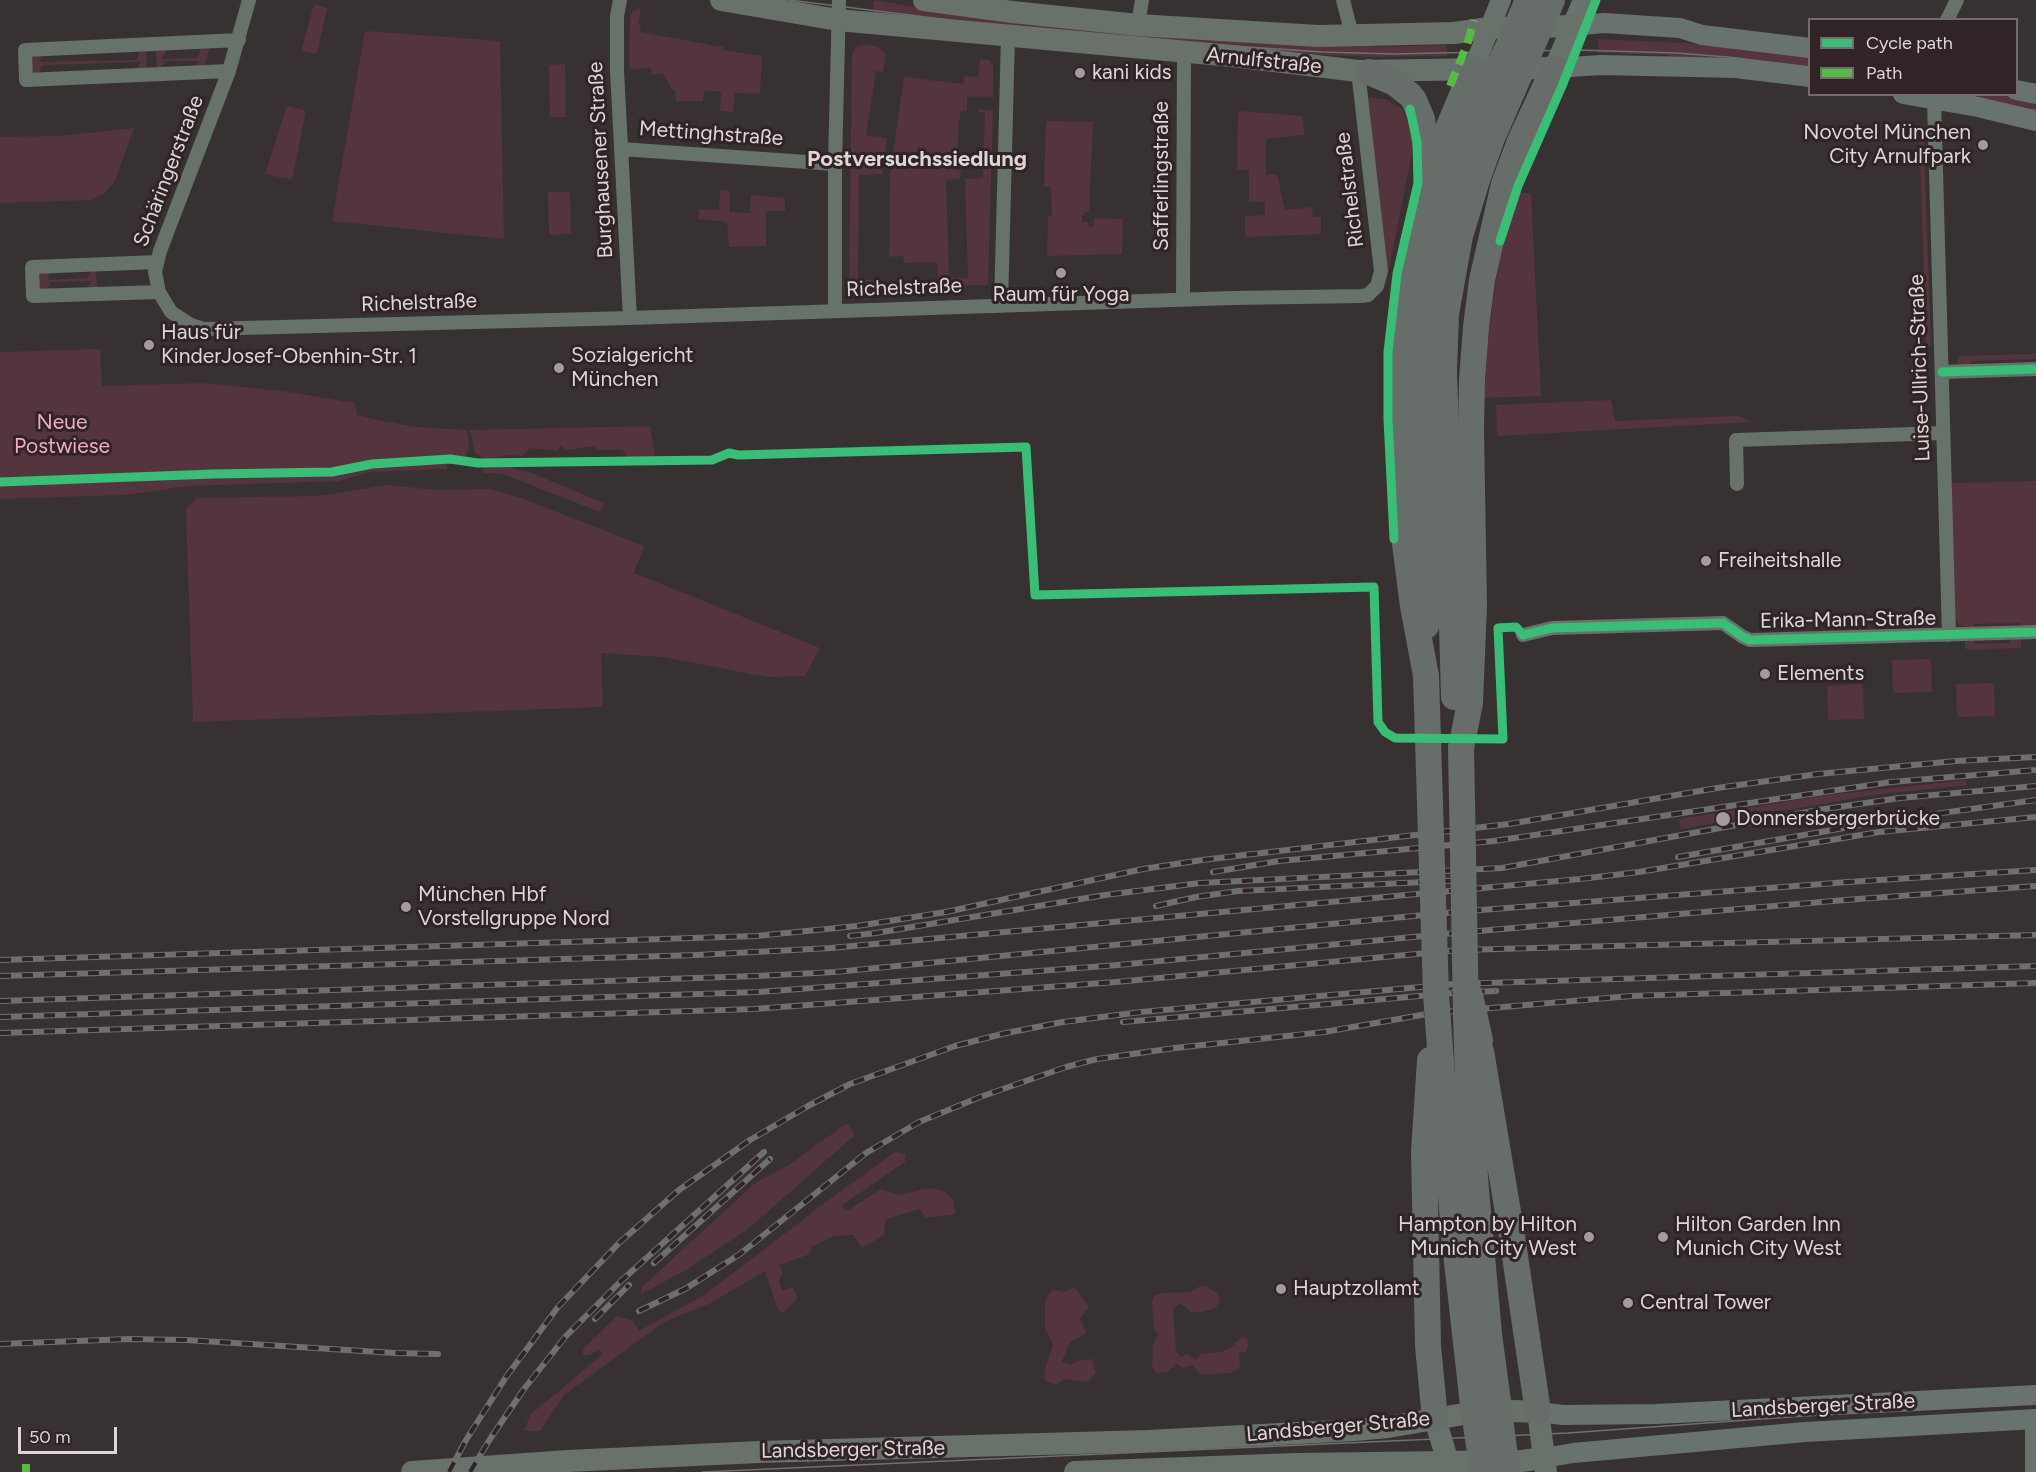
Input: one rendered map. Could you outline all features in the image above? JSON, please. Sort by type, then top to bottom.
[{"type":"highway","points":[[1483,1472],[1455,1246],[1436,994],[1426,676],[1427,576],[1421,371],[1424,317],[1430,270],[1452,174],[1466,134],[1528,0]]},
{"type":"highway","points":[[1507,1472],[1489,1334],[1468,1083],[1461,748],[1454,696],[1444,391],[1446,315],[1460,236],[1477,180],[1492,138],[1552,0]]},
{"type":"highway","points":[[1461,748],[1470,703],[1474,604],[1473,350],[1482,280],[1504,184],[1520,141],[1554,68]]},
{"type":"highway","points":[[1426,676],[1413,606],[1404,536],[1400,398],[1401,326],[1413,244],[1430,177],[1473,69]]},
{"type":"highway","points":[[1363,71],[1395,83],[1414,100],[1424,129],[1430,177]]},
{"type":"highway","points":[[1466,975],[1480,1040],[1538,1412]]},
{"type":"highway","points":[[1435,1419],[1426,1299],[1424,1152],[1427,1087],[1436,994]]},
{"type":"main road","name":"Arnulfstraße","points":[[721,0],[839,10],[1008,36],[1363,71],[1554,68],[1590,65],[1736,68],[1808,77]]},
{"type":"main road","name":"Arnulfstraße","points":[[924,0],[1138,25],[1310,36],[1454,33],[1489,28],[1604,23],[1680,28],[1702,35],[1808,48]]},
{"type":"main road","points":[[1473,69],[1502,0]]},
{"type":"main road","points":[[1554,68],[1583,0]]},
{"type":"main road","points":[[2018,90],[2036,94]]},
{"type":"main road","points":[[1913,96],[1978,107],[2036,121]]},
{"type":"main road","name":"Landsberger Straße","points":[[412,1472],[759,1452],[1148,1441],[1355,1430],[1464,1414],[1515,1411],[1563,1414],[1656,1414],[2036,1395]]},
{"type":"main road","points":[[1538,1412],[1545,1465]]},
{"type":"main road","points":[[1435,1419],[1450,1467]]},
{"type":"main road","name":"Landsberger Straße","points":[[1075,1472],[1296,1464],[1450,1467],[1521,1461],[1545,1465],[1584,1452],[1805,1432],[2034,1419]]},
{"type":"main road","name":"Landsberger Straße","points":[[582,1472],[640,1458]]},
{"type":"street","name":"Schäringerstraße","points":[[159,292],[155,272],[157,262],[229,71],[249,0]]},
{"type":"street","name":"Burghausener Straße","points":[[620,0],[617,71],[630,318]]},
{"type":"street","points":[[1138,25],[1142,0]]},
{"type":"street","points":[[1343,0],[1353,35]]},
{"type":"street","points":[[1948,18],[1957,0]]},
{"type":"street","points":[[835,311],[835,164],[839,10]]},
{"type":"street","points":[[1001,306],[1008,36]]},
{"type":"street","points":[[229,71],[26,80],[25,50],[239,40]]},
{"type":"street","name":"Safferlingstraße","points":[[1183,300],[1184,52]]},
{"type":"street","name":"Richelstraße","points":[[159,292],[171,312],[180,319],[191,325],[212,330],[1368,295],[1377,286],[1381,271],[1363,71]]},
{"type":"street","name":"Luise-Ullrich-Straße","points":[[1934,100],[1949,635]]},
{"type":"street","name":"Mettinghstraße","points":[[621,149],[835,164]]},
{"type":"street","points":[[157,262],[32,267],[33,296],[159,292]]},
{"type":"street","points":[[1941,372],[2036,369]]},
{"type":"street","points":[[1737,484],[1736,440],[1943,433]]},
{"type":"street","name":"Erika-Mann-Straße","points":[[1523,635],[1552,628],[1723,624],[1750,640],[2036,632]]},
{"type":"street","points":[[2032,1472],[2034,1419]]},
{"type":"green space","points":[[874,0],[933,10],[1374,41],[1375,47],[1447,45],[1447,56],[1321,55],[872,18]]},
{"type":"green space","points":[[314,4],[327,8],[317,54],[301,51]]},
{"type":"green space","points":[[641,10],[638,24],[641,25],[640,32],[762,56],[760,94],[735,93],[733,112],[720,111],[721,92],[704,90],[703,101],[676,101],[675,90],[672,90],[664,74],[652,75],[651,68],[629,69],[630,16],[633,11]]},
{"type":"green space","points":[[365,31],[500,41],[504,239],[332,221]]},
{"type":"green space","points":[[1598,39],[1685,43],[1808,56],[1808,72],[1668,62],[1668,55],[1598,53]]},
{"type":"green space","points":[[857,46],[876,46],[886,54],[883,72],[876,71],[866,135],[887,138],[882,174],[859,175],[858,280],[881,280],[881,287],[854,286],[849,279],[852,55]]},
{"type":"green space","points":[[210,48],[203,69],[195,69],[198,61],[165,61],[160,70],[157,69],[157,50],[166,50],[162,59],[196,58],[201,49]]},
{"type":"green space","points":[[141,50],[146,50],[147,70],[137,71],[140,62],[43,65],[38,74],[31,70],[29,60],[33,55],[43,53],[39,62],[136,60]]},
{"type":"green space","points":[[980,59],[989,60],[993,65],[993,97],[967,97],[967,111],[960,112],[957,170],[961,171],[960,177],[946,180],[949,278],[968,278],[965,179],[983,178],[985,112],[979,112],[979,109],[993,110],[988,285],[892,287],[892,285],[938,283],[937,262],[904,263],[903,256],[889,257],[890,174],[904,77],[963,84],[965,76],[978,77]]},
{"type":"green space","points":[[565,64],[566,117],[550,117],[549,65]]},
{"type":"green space","points":[[1947,96],[2016,96],[2036,101],[2036,115]]},
{"type":"green space","points":[[1368,98],[1385,99],[1401,108],[1408,120],[1414,143],[1388,274]]},
{"type":"green space","points":[[287,106],[306,111],[292,180],[265,174]]},
{"type":"green space","points":[[1238,111],[1303,116],[1304,135],[1266,139],[1266,175],[1277,174],[1285,210],[1312,207],[1313,217],[1321,217],[1321,234],[1245,237],[1245,216],[1265,215],[1265,202],[1249,202],[1249,170],[1237,170]]},
{"type":"green space","points":[[1046,121],[1093,122],[1089,212],[1084,212],[1082,222],[1088,222],[1088,227],[1094,227],[1094,218],[1123,219],[1122,254],[1047,256],[1048,217],[1052,216],[1051,187],[1044,187]]},
{"type":"green space","points":[[1921,126],[1929,126],[1929,135],[1924,135],[1931,346],[1926,346],[1919,130]]},
{"type":"green space","points":[[134,128],[115,181],[106,192],[92,200],[0,203],[0,137],[60,136]]},
{"type":"green space","points":[[720,190],[730,191],[729,212],[750,213],[751,195],[785,198],[785,211],[766,211],[766,246],[729,247],[727,222],[698,219],[699,209],[719,210]]},
{"type":"green space","points":[[548,192],[570,192],[571,234],[549,235]]},
{"type":"green space","points":[[1520,193],[1531,193],[1541,396],[1484,398],[1488,339],[1496,279],[1505,241],[1505,217],[1512,216]]},
{"type":"green space","points":[[92,269],[96,271],[97,287],[94,290],[87,290],[91,281],[51,282],[46,291],[39,289],[38,274],[52,270],[47,280],[87,278]]},
{"type":"green space","name":"Neue Postwiese","points":[[100,349],[102,386],[206,383],[290,392],[355,403],[357,415],[377,420],[416,427],[467,430],[469,447],[465,458],[446,456],[447,469],[371,472],[339,481],[188,486],[125,495],[0,499],[0,352]]},
{"type":"green space","points":[[2036,354],[2036,359],[1971,361],[1971,365],[1957,365],[1959,356]]},
{"type":"green space","points":[[1611,400],[1615,421],[1738,416],[1752,422],[1497,436],[1496,405]]},
{"type":"green space","points":[[650,426],[655,457],[627,457],[622,450],[597,450],[594,446],[567,450],[560,445],[558,451],[530,448],[523,456],[506,455],[485,459],[475,453],[470,430]]},
{"type":"green space","points":[[510,466],[604,503],[603,507],[600,512],[503,474],[484,473],[482,467]]},
{"type":"green space","points":[[2036,481],[2036,627],[2021,627],[2020,623],[1974,624],[1974,629],[1959,625],[1954,615],[1951,483]]},
{"type":"green space","points":[[387,485],[437,490],[491,489],[521,498],[644,546],[634,573],[820,648],[805,676],[767,677],[663,657],[601,653],[603,707],[193,722],[186,509],[197,498],[318,496]]},
{"type":"green space","points":[[2010,639],[2021,639],[2021,648],[1968,650],[1965,648],[1965,641],[1974,640],[1974,644],[2010,643]]},
{"type":"green space","points":[[1931,659],[1932,692],[1893,693],[1892,660]]},
{"type":"green space","points":[[1994,683],[1995,716],[1957,717],[1956,684]]},
{"type":"green space","points":[[1863,684],[1864,719],[1828,720],[1827,686]]},
{"type":"green space","points":[[1966,780],[1967,785],[1872,795],[1681,829],[1679,819],[1828,795]]},
{"type":"green space","points":[[847,1123],[855,1135],[748,1229],[686,1270],[641,1294],[642,1287],[755,1183],[789,1165]]},
{"type":"green space","points":[[895,1152],[906,1154],[905,1162],[841,1206],[847,1211],[881,1189],[898,1195],[930,1188],[944,1191],[954,1201],[955,1214],[926,1218],[920,1209],[886,1219],[884,1235],[862,1248],[853,1235],[834,1236],[811,1247],[810,1254],[779,1265],[783,1272],[779,1280],[782,1291],[792,1287],[798,1298],[783,1313],[778,1310],[765,1271],[709,1304],[666,1321],[564,1395],[540,1431],[524,1431],[530,1415],[602,1355],[600,1349],[589,1355],[583,1355],[583,1349],[617,1316],[633,1321],[639,1331],[704,1295]]},
{"type":"green space","points":[[1200,1286],[1217,1293],[1220,1302],[1214,1309],[1203,1312],[1191,1312],[1180,1303],[1173,1309],[1176,1351],[1181,1357],[1187,1354],[1196,1360],[1201,1354],[1221,1352],[1230,1348],[1242,1337],[1247,1339],[1248,1346],[1246,1352],[1239,1353],[1240,1368],[1230,1373],[1202,1375],[1192,1365],[1183,1368],[1176,1363],[1168,1372],[1156,1373],[1152,1365],[1153,1346],[1158,1334],[1154,1330],[1152,1303],[1154,1296],[1163,1293],[1191,1292]]},
{"type":"green space","points":[[1074,1287],[1089,1307],[1080,1319],[1086,1333],[1070,1342],[1062,1361],[1070,1365],[1080,1360],[1092,1359],[1096,1373],[1087,1382],[1064,1379],[1056,1385],[1044,1380],[1053,1345],[1045,1328],[1045,1303],[1053,1290],[1064,1292]]},
{"type":"tram line","points":[[789,0],[1014,28],[1140,40],[1323,52],[1393,54],[1577,50],[1676,53],[1808,67]]},
{"type":"tram line","points":[[1970,96],[2036,111]]},
{"type":"tram line","points":[[702,1472],[1568,1433],[1845,1413],[2036,1403]]},
{"type":"railway","points":[[0,960],[756,936],[857,926],[946,912],[1143,869],[1202,860],[1509,824],[1717,788],[1818,774],[1956,761],[2036,757]]},
{"type":"railway","points":[[1213,872],[1279,861],[1494,841],[1891,782],[2036,770]]},
{"type":"railway","points":[[850,936],[1105,895],[1200,883],[1502,868],[1818,810],[1900,798],[2036,786]]},
{"type":"railway","points":[[1678,857],[1884,821],[2036,800]]},
{"type":"railway","points":[[0,976],[697,955],[831,948],[1580,879],[1639,872],[1879,832],[2036,817]]},
{"type":"railway","points":[[0,1001],[835,972],[1455,912],[2036,870]]},
{"type":"railway","points":[[1156,906],[1238,891],[1466,880]]},
{"type":"railway","points":[[0,1017],[759,992],[1118,965],[1455,933],[2036,886]]},
{"type":"railway","points":[[0,1033],[754,1009],[1116,982],[1459,950],[2036,935]]},
{"type":"railway","points":[[449,1472],[466,1440],[506,1377],[558,1307],[619,1243],[679,1190],[750,1140],[850,1084],[955,1046],[1063,1022],[1141,1012],[1454,984],[2036,966]]},
{"type":"railway","points":[[639,1311],[685,1289],[740,1254],[866,1153],[919,1122],[980,1097],[1066,1067],[1097,1059],[1324,1032],[1433,1013],[1631,996],[2036,983]]},
{"type":"railway","points":[[1123,1022],[1496,991]]},
{"type":"railway","points":[[470,1472],[524,1389],[566,1336],[621,1281],[764,1152]]},
{"type":"railway","points":[[654,1263],[770,1159]]},
{"type":"railway","points":[[595,1319],[629,1285]]},
{"type":"railway","points":[[0,1344],[129,1339],[186,1340],[438,1354]]},
{"type":"marked path","points":[[1450,86],[1467,45],[1474,20]]},
{"type":"marked path","points":[[26,1464],[26,1472]]},
{"type":"cycle path","points":[[1500,241],[1518,186],[1562,86],[1596,0]]},
{"type":"cycle path","points":[[1394,539],[1388,419],[1388,352],[1397,274],[1418,183],[1417,142],[1410,109]]},
{"type":"cycle path","points":[[1942,372],[2036,369]]},
{"type":"cycle path","points":[[0,482],[332,472],[372,464],[450,459],[478,463],[712,460],[729,453],[738,455],[1026,447],[1035,595],[1374,587],[1378,722],[1385,732],[1395,738],[1503,739],[1498,628],[1516,627],[1523,635]]},
{"type":"cycle path","points":[[1523,635],[1552,628],[1723,623],[1750,640],[2036,632]]},
{"type":"place","name":"kani kids","points":[[1080,73]]},
{"type":"place","name":"Novotel München City Arnulfpark","points":[[1983,145]]},
{"type":"place","name":"Raum für Yoga","points":[[1061,273]]},
{"type":"place","name":"Haus für KinderJosef-Obenhin-Str. 1","points":[[149,345]]},
{"type":"place","name":"Sozialgericht München","points":[[559,368]]},
{"type":"place","name":"Freiheitshalle","points":[[1706,561]]},
{"type":"place","name":"Elements","points":[[1765,674]]},
{"type":"place","name":"Donnersbergerbrücke","points":[[1723,819]]},
{"type":"place","name":"München Hbf Vorstellgruppe Nord","points":[[406,907]]},
{"type":"place","name":"Hampton by Hilton Munich City West","points":[[1589,1237]]},
{"type":"place","name":"Hilton Garden Inn Munich City West","points":[[1663,1237]]},
{"type":"place","name":"Hauptzollamt","points":[[1281,1289]]},
{"type":"place","name":"Central Tower","points":[[1628,1303]]},
{"type":"district","name":"Postversuchssiedlung","points":[[917,160]]}]
